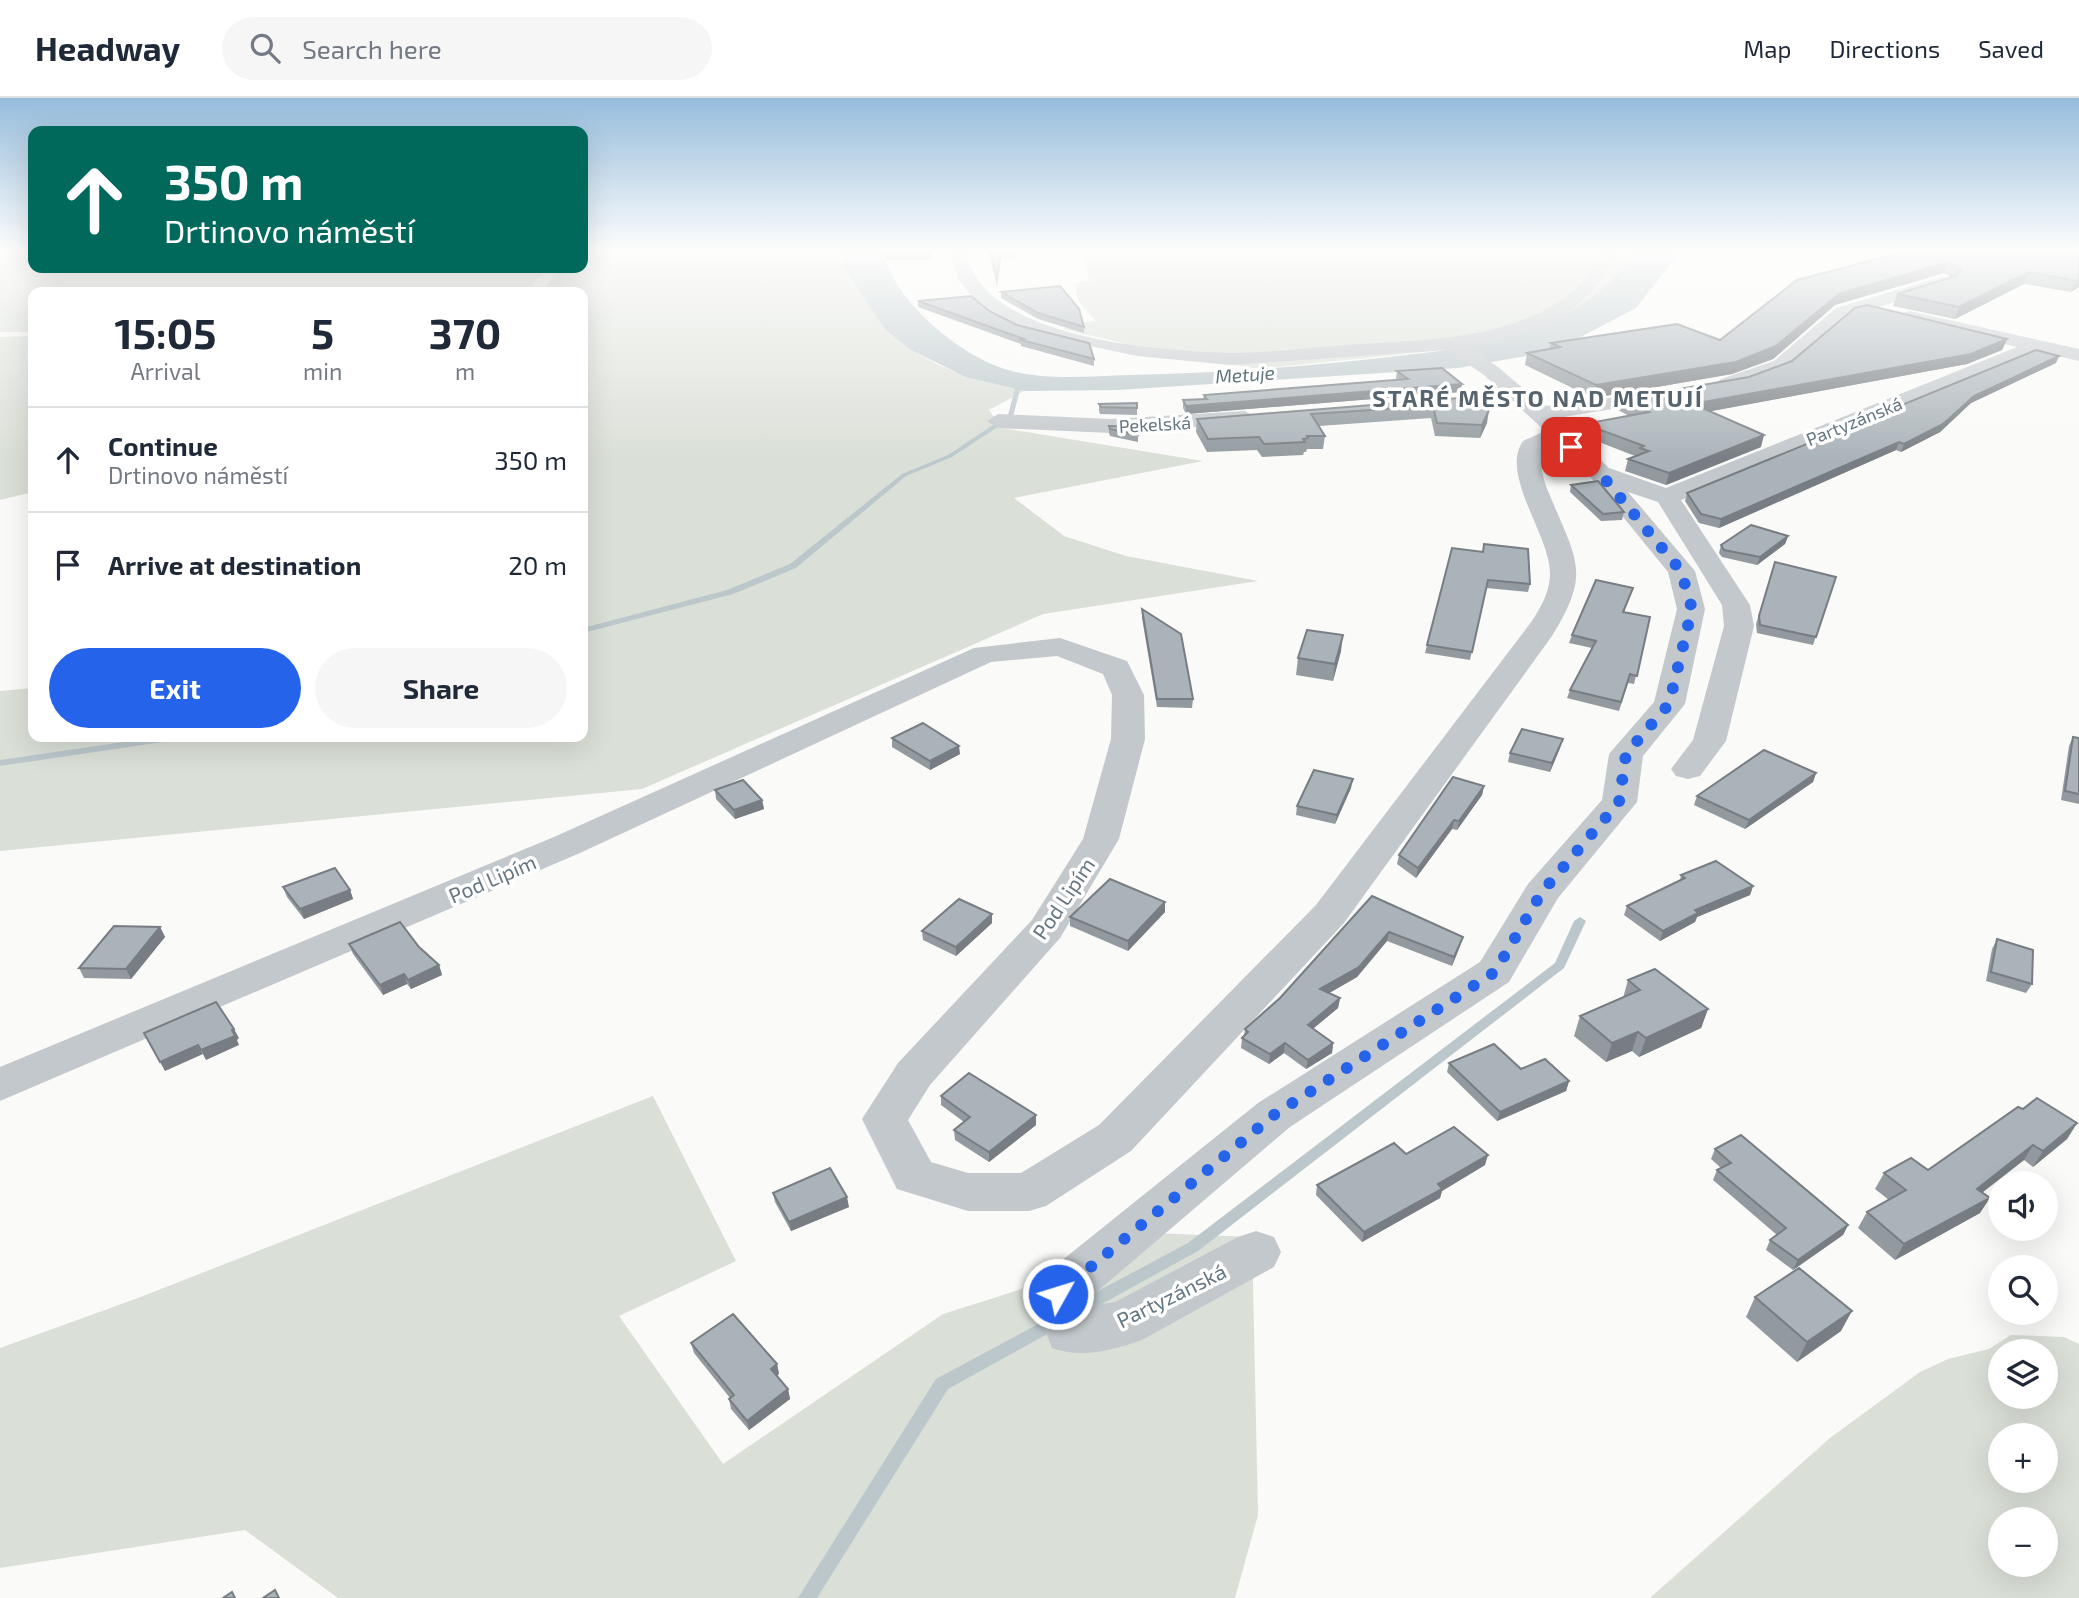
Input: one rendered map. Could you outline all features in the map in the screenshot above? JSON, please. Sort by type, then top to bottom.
[{"type":"street","points":[[1021,321],[1074,338],[1225,358],[1452,345],[1530,321]]},
{"type":"street","points":[[1712,386],[1738,382],[1781,365],[1832,321]]},
{"type":"street","points":[[1929,321],[2079,355]]},
{"type":"street","points":[[1452,345],[1522,396],[1599,472],[1667,497],[1736,605],[1739,625],[1709,741],[1688,769]]},
{"type":"street","name":"Partyzánská","points":[[1667,497],[2040,345]]},
{"type":"street","points":[[1548,423],[1579,410],[1685,391]]},
{"type":"street","points":[[1494,398],[1522,396]]},
{"type":"street","name":"Pekelská","points":[[998,421],[1111,426],[1167,425],[1261,416]]},
{"type":"street","name":"Pod Lipím","points":[[0,1085],[554,851],[832,727],[985,654],[1060,646],[1116,668],[1128,695],[1128,739],[1101,839],[1046,929],[914,1074],[885,1119],[914,1176],[968,1192],[1029,1192],[1115,1138],[1330,914],[1537,636],[1559,599],[1564,570],[1537,494],[1527,455],[1548,423]]},
{"type":"street","name":"Partyzánská","points":[[1256,1252],[1123,1324],[1071,1332],[1058,1294],[1274,1115],[1495,972],[1542,892],[1619,802],[1626,754],[1669,704],[1692,609],[1681,571],[1599,472]]},
{"type":"shaded area","points":[[0,321],[28,321],[28,332],[0,332]]},
{"type":"shaded area","points":[[588,321],[882,321],[900,340],[936,363],[977,379],[1024,391],[989,410],[1002,428],[1203,461],[1014,498],[1064,536],[1126,556],[1258,581],[1043,614],[642,789],[0,851],[0,691],[28,688],[28,742],[588,742]]},
{"type":"shaded area","points":[[1096,321],[1551,321],[1537,328],[1472,347],[1258,369],[1139,347],[1063,329],[1071,324]]},
{"type":"shaded area","points":[[28,336],[28,493],[0,500],[0,337]]},
{"type":"shaded area","points":[[653,1096],[736,1261],[619,1316],[723,1464],[943,1314],[1119,1258],[1152,1233],[1252,1237],[1258,1515],[1235,1598],[338,1598],[245,1530],[0,1568],[0,1348],[138,1298]]},
{"type":"shaded area","points":[[2011,1335],[2064,1337],[2079,1344],[2079,1598],[1650,1598],[1830,1438],[1920,1372],[1948,1359],[1988,1349],[1988,1409],[2058,1409],[2058,1339],[2005,1339]]},
{"type":"water","name":"Metuje","points":[[880,321],[928,321],[963,348],[999,367],[1030,375],[1064,377],[1195,373],[1357,361],[1465,347],[1502,339],[1550,321],[1611,321],[1554,351],[1458,368],[1118,390],[1024,391],[966,377],[911,350],[886,330]]},
{"type":"building","points":[[974,321],[1009,321],[1089,343],[1094,359],[1021,340],[1024,339]]},
{"type":"building","points":[[1064,321],[1082,321],[1084,327]]},
{"type":"building","points":[[1744,321],[1806,321],[1776,346],[1736,362],[1596,385],[1527,353],[1560,347],[1551,343],[1677,324],[1720,340]]},
{"type":"building","points":[[1840,321],[1933,321],[2007,339],[1971,354],[1693,404],[1764,435],[1669,473],[1628,459],[1649,451],[1640,448],[1644,446],[1584,424],[1649,412],[1621,399],[1749,377],[1792,361]]},
{"type":"building","points":[[2036,350],[2059,356],[1974,396],[1943,424],[1904,444],[1899,442],[1721,519],[1701,514],[1687,493]]},
{"type":"building","points":[[1442,368],[1462,384],[1186,406],[1183,400],[1207,399],[1204,395],[1408,379],[1397,371]]},
{"type":"building","points":[[1483,396],[1489,410],[1482,425],[1437,423],[1433,406],[1311,414],[1325,436],[1307,436],[1308,438],[1303,439],[1305,442],[1264,444],[1259,437],[1208,439],[1197,419]]},
{"type":"building","points":[[1137,403],[1137,408],[1101,407],[1099,404]]},
{"type":"building","points":[[1109,426],[1138,427],[1138,435],[1110,429]]},
{"type":"building","points":[[1598,481],[1624,512],[1603,514],[1571,485]]},
{"type":"building","points":[[1751,525],[1788,536],[1760,557],[1724,550],[1721,545]]},
{"type":"building","points":[[1484,544],[1528,549],[1530,584],[1488,580],[1472,652],[1427,645],[1452,548],[1483,552]]},
{"type":"building","points":[[1775,562],[1836,577],[1816,637],[1760,625],[1759,616]]},
{"type":"building","points":[[1596,580],[1633,588],[1623,612],[1650,617],[1637,676],[1630,674],[1621,702],[1570,690],[1596,641],[1572,635]]},
{"type":"building","points":[[1142,609],[1181,634],[1193,699],[1157,699]]},
{"type":"building","points":[[1307,630],[1343,635],[1335,664],[1298,658]]},
{"type":"building","points":[[923,723],[959,746],[930,761],[892,738]]},
{"type":"building","points":[[1522,729],[1563,739],[1552,763],[1510,753]]},
{"type":"building","points":[[2073,737],[2079,738],[2079,794],[2065,791]]},
{"type":"building","points":[[1764,750],[1816,773],[1749,820],[1697,796]]},
{"type":"building","points":[[1314,770],[1353,779],[1337,815],[1297,806]]},
{"type":"building","points":[[1453,777],[1484,786],[1459,821],[1454,820],[1418,868],[1399,855]]},
{"type":"building","points":[[743,780],[762,800],[734,810],[715,790]]},
{"type":"building","points":[[1716,861],[1753,886],[1695,910],[1698,913],[1663,931],[1627,906],[1685,878],[1681,875]]},
{"type":"building","points":[[335,868],[350,890],[300,909],[283,887]]},
{"type":"building","points":[[1110,879],[1165,902],[1128,941],[1070,917]]},
{"type":"building","points":[[1372,896],[1463,937],[1454,957],[1389,932],[1359,967],[1320,989],[1340,998],[1308,1025],[1333,1043],[1308,1060],[1285,1043],[1270,1054],[1242,1038],[1248,1032],[1245,1029],[1280,998]]},
{"type":"building","points":[[959,899],[992,914],[956,947],[922,931]]},
{"type":"building","points":[[400,922],[419,947],[439,965],[408,980],[404,974],[380,985],[349,944]]},
{"type":"building","points":[[114,926],[160,927],[126,969],[79,968]]},
{"type":"building","points":[[1997,939],[2033,950],[2032,984],[1991,972]]},
{"type":"building","points":[[1655,969],[1708,1009],[1646,1038],[1638,1032],[1612,1043],[1580,1016],[1640,990],[1628,980]]},
{"type":"building","points":[[216,1002],[234,1029],[232,1030],[235,1036],[201,1050],[198,1045],[160,1062],[144,1033]]},
{"type":"building","points":[[1494,1044],[1521,1069],[1545,1059],[1569,1081],[1500,1112],[1449,1063]]},
{"type":"building","points":[[969,1073],[1036,1115],[989,1152],[954,1130],[970,1117],[941,1096]]},
{"type":"building","points":[[2037,1098],[2077,1123],[2043,1151],[2033,1145],[2000,1171],[1988,1171],[1988,1180],[1977,1189],[1988,1199],[1904,1244],[1867,1212],[1906,1190],[1884,1173],[1911,1158],[1928,1170],[2018,1107],[2023,1109]]},
{"type":"building","points":[[1454,1127],[1488,1155],[1438,1184],[1442,1189],[1364,1232],[1317,1185],[1394,1143],[1406,1154]]},
{"type":"building","points":[[1741,1135],[1848,1225],[1798,1260],[1770,1240],[1786,1228],[1717,1170],[1731,1163],[1715,1149]]},
{"type":"building","points":[[830,1168],[847,1197],[789,1222],[773,1193]]},
{"type":"building","points":[[1799,1268],[1852,1311],[1807,1342],[1755,1297]]},
{"type":"building","points":[[733,1314],[777,1364],[771,1369],[788,1389],[747,1421],[729,1399],[734,1395],[691,1343]]},
{"type":"building","points":[[275,1590],[279,1598],[263,1598]]},
{"type":"building","points":[[232,1592],[235,1598],[223,1598]]},
{"type":"waterway","points":[[588,630],[730,592],[793,566],[904,475],[950,456],[1011,416],[1019,382]]},
{"type":"waterway","points":[[0,763],[142,742]]},
{"type":"waterway","points":[[1075,1311],[1193,1247],[1560,965],[1580,921]]},
{"type":"waterway","points":[[807,1598],[942,1384],[1055,1322]]},
{"type":"district","name":"STARÉ MĚSTO NAD METUJÍ","points":[[1538,398]]},
{"type":"route","points":[[1058,1294],[1274,1115],[1495,972],[1542,892],[1619,802],[1626,754],[1669,704],[1692,609],[1681,571],[1599,472],[1571,447]]}]
